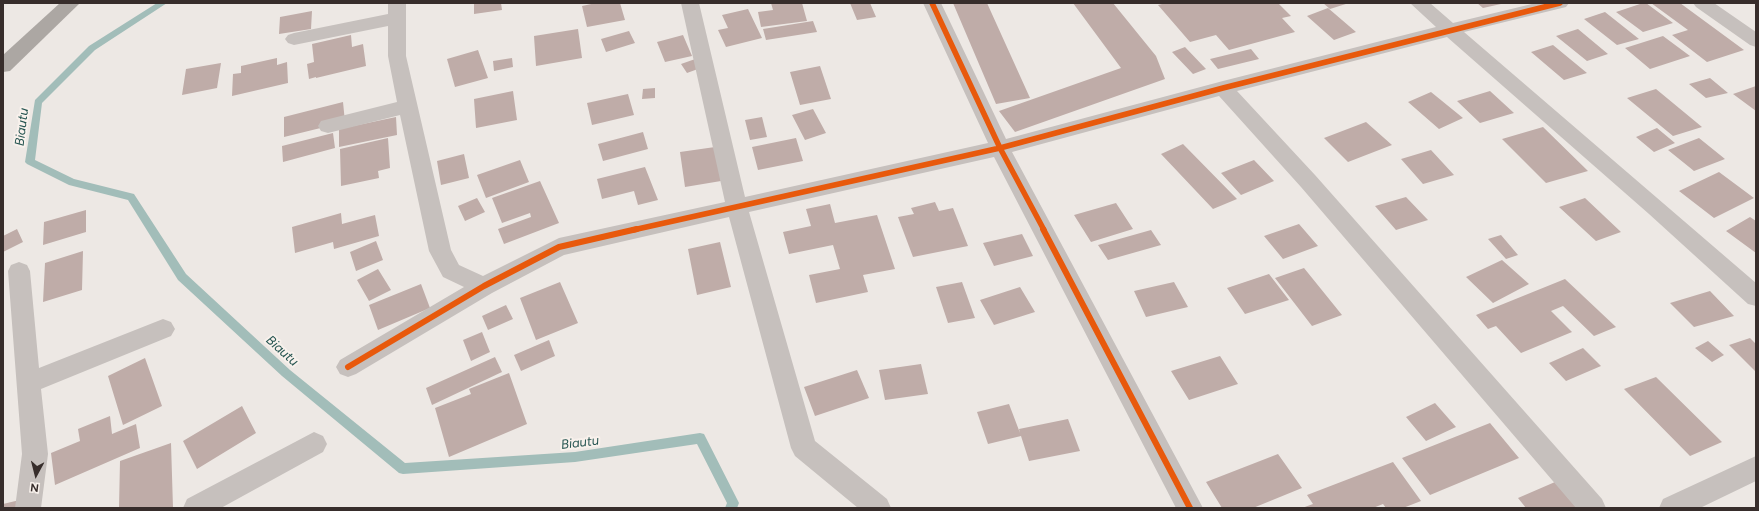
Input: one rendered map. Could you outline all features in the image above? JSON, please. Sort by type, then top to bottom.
[{"type":"highway","points":[[3,66],[71,3]]},
{"type":"street","points":[[690,3],[737,207],[804,448],[878,508]]},
{"type":"street","points":[[932,3],[1000,148],[1190,508]]},
{"type":"street","points":[[1419,3],[1656,208],[1756,297]]},
{"type":"street","points":[[348,367],[484,286],[559,247],[1000,148],[1223,88],[1560,3]]},
{"type":"street","points":[[1702,3],[1756,41]]},
{"type":"street","points":[[294,39],[397,11],[398,56],[440,251],[451,271],[484,286]]},
{"type":"street","points":[[1223,88],[1308,181],[1593,508]]},
{"type":"street","points":[[328,126],[408,106]]},
{"type":"street","points":[[19,271],[30,383],[35,454],[28,508]]},
{"type":"street","points":[[30,383],[163,329]]},
{"type":"street","points":[[196,508],[314,444]]},
{"type":"street","points":[[1672,508],[1756,468]]},
{"type":"building","points":[[474,3],[501,3],[502,10],[474,14]]},
{"type":"building","points":[[596,3],[620,3],[625,20],[587,27],[582,6]]},
{"type":"building","points":[[771,3],[802,3],[807,21],[761,27],[758,12],[773,10]]},
{"type":"building","points":[[850,3],[870,3],[876,17],[857,20]]},
{"type":"building","points":[[953,3],[987,3],[1030,98],[996,104]]},
{"type":"building","points":[[1073,3],[1113,3],[1156,56],[1165,79],[1015,132],[999,111],[1121,68]]},
{"type":"building","points":[[1166,3],[1278,3],[1291,16],[1282,18],[1295,32],[1229,50],[1216,35],[1190,42],[1158,5]]},
{"type":"building","points":[[1323,3],[1349,3],[1330,9]]},
{"type":"building","points":[[1477,3],[1501,3],[1501,4],[1483,8]]},
{"type":"building","points":[[1646,3],[1673,23],[1643,32],[1616,12]]},
{"type":"building","points":[[1651,3],[1680,3],[1744,50],[1707,62],[1672,35],[1688,30]]},
{"type":"building","points":[[1328,8],[1356,32],[1334,40],[1307,16]]},
{"type":"building","points":[[748,9],[762,38],[726,47],[718,30],[728,28],[722,15]]},
{"type":"building","points":[[312,11],[311,29],[279,34],[280,17]]},
{"type":"building","points":[[1605,12],[1639,39],[1617,45],[1584,19]]},
{"type":"building","points":[[813,21],[817,32],[766,40],[763,29]]},
{"type":"building","points":[[578,29],[582,58],[536,66],[534,36]]},
{"type":"building","points":[[1578,29],[1608,54],[1587,61],[1556,36]]},
{"type":"building","points":[[629,31],[635,43],[606,52],[601,39]]},
{"type":"building","points":[[351,35],[352,47],[363,44],[366,66],[309,79],[307,64],[314,62],[312,44]]},
{"type":"building","points":[[683,35],[692,56],[665,62],[657,42]]},
{"type":"building","points":[[1663,36],[1690,56],[1650,69],[1625,48]]},
{"type":"building","points":[[1553,45],[1587,73],[1564,80],[1531,52]]},
{"type":"building","points":[[1185,47],[1206,69],[1193,74],[1172,52]]},
{"type":"building","points":[[1251,49],[1259,59],[1218,69],[1210,59]]},
{"type":"building","points":[[478,50],[488,78],[455,87],[447,59]]},
{"type":"building","points":[[701,57],[706,66],[687,73],[681,64]]},
{"type":"building","points":[[277,58],[277,65],[287,62],[288,83],[232,96],[233,74],[241,73],[241,66]]},
{"type":"building","points":[[512,58],[513,67],[494,71],[493,61]]},
{"type":"building","points":[[221,63],[217,88],[182,95],[186,69]]},
{"type":"building","points":[[820,66],[831,99],[800,105],[790,72]]},
{"type":"building","points":[[1710,78],[1728,93],[1706,98],[1689,84]]},
{"type":"building","points":[[1756,86],[1756,111],[1733,94]]},
{"type":"building","points":[[655,88],[655,98],[642,99],[643,89]]},
{"type":"building","points":[[1656,89],[1702,127],[1673,136],[1627,98]]},
{"type":"building","points":[[513,91],[517,120],[476,128],[474,99]]},
{"type":"building","points":[[1490,91],[1514,113],[1480,123],[1457,101]]},
{"type":"building","points":[[1431,92],[1463,118],[1439,129],[1408,102]]},
{"type":"building","points":[[628,94],[634,115],[592,125],[587,103]]},
{"type":"building","points":[[343,102],[345,122],[284,137],[284,117]]},
{"type":"building","points":[[813,109],[826,133],[805,140],[792,115]]},
{"type":"building","points":[[396,117],[397,135],[339,147],[339,129]]},
{"type":"building","points":[[762,117],[767,137],[750,140],[745,120]]},
{"type":"building","points":[[1366,122],[1392,145],[1348,162],[1324,138]]},
{"type":"building","points":[[1543,127],[1588,171],[1546,183],[1502,139]]},
{"type":"building","points":[[1657,128],[1675,143],[1654,152],[1636,137]]},
{"type":"building","points":[[643,132],[648,149],[603,161],[598,144]]},
{"type":"building","points":[[333,133],[335,148],[283,162],[282,146]]},
{"type":"building","points":[[388,138],[390,168],[378,171],[379,178],[341,186],[340,149]]},
{"type":"building","points":[[796,138],[803,161],[758,170],[752,147]]},
{"type":"building","points":[[1699,138],[1725,159],[1694,171],[1668,150]]},
{"type":"building","points":[[1183,144],[1237,199],[1213,209],[1161,154]]},
{"type":"building","points":[[715,147],[721,181],[685,187],[680,152]]},
{"type":"building","points":[[1431,150],[1454,175],[1423,184],[1401,159]]},
{"type":"building","points":[[464,154],[469,178],[441,185],[437,161]]},
{"type":"building","points":[[520,160],[529,182],[486,198],[477,175]]},
{"type":"building","points":[[1254,160],[1274,181],[1241,195],[1221,173]]},
{"type":"building","points":[[645,167],[658,200],[638,205],[634,191],[602,199],[597,179]]},
{"type":"building","points":[[1719,172],[1754,198],[1714,218],[1679,191]]},
{"type":"building","points":[[540,181],[559,223],[504,244],[498,229],[531,217],[530,213],[502,223],[492,198]]},
{"type":"building","points":[[1406,197],[1428,220],[1396,230],[1375,206]]},
{"type":"building","points":[[477,198],[485,212],[465,221],[458,206]]},
{"type":"building","points":[[1585,198],[1621,232],[1596,241],[1559,207]]},
{"type":"building","points":[[935,202],[939,211],[953,208],[968,246],[913,257],[898,217],[914,214],[911,208]]},
{"type":"building","points":[[1116,203],[1133,229],[1091,242],[1074,215]]},
{"type":"building","points":[[830,204],[835,223],[877,215],[895,269],[863,275],[868,292],[816,303],[809,275],[840,269],[833,245],[789,254],[783,232],[811,226],[806,209]]},
{"type":"building","points":[[86,210],[86,232],[43,245],[44,222]]},
{"type":"building","points":[[341,213],[342,224],[375,215],[379,236],[334,249],[333,242],[295,253],[292,227]]},
{"type":"building","points":[[1750,217],[1756,221],[1756,253],[1726,231]]},
{"type":"building","points":[[1299,224],[1318,246],[1283,259],[1264,236]]},
{"type":"building","points":[[17,229],[23,242],[3,252],[3,236]]},
{"type":"building","points":[[1151,230],[1161,245],[1108,260],[1098,245]]},
{"type":"building","points":[[1022,234],[1033,256],[994,266],[983,243]]},
{"type":"building","points":[[1501,235],[1518,255],[1506,259],[1488,239]]},
{"type":"building","points":[[376,241],[383,260],[356,271],[350,252]]},
{"type":"building","points":[[720,242],[731,287],[697,295],[688,249]]},
{"type":"building","points":[[83,251],[82,290],[43,302],[45,263]]},
{"type":"building","points":[[1502,260],[1529,284],[1493,303],[1466,277]]},
{"type":"building","points":[[1304,268],[1342,315],[1312,326],[1275,278]]},
{"type":"building","points":[[378,269],[391,290],[369,301],[357,280]]},
{"type":"building","points":[[1269,274],[1289,300],[1245,314],[1227,288]]},
{"type":"building","points":[[1565,279],[1616,327],[1594,336],[1563,306],[1551,311],[1572,332],[1521,353],[1496,326],[1488,329],[1476,315]]},
{"type":"building","points":[[560,282],[578,323],[536,340],[520,298]]},
{"type":"building","points":[[962,282],[975,318],[948,323],[936,287]]},
{"type":"building","points":[[1174,282],[1188,307],[1146,317],[1134,291]]},
{"type":"building","points":[[421,284],[430,308],[378,330],[369,305]]},
{"type":"building","points":[[1020,287],[1035,312],[994,325],[980,300]]},
{"type":"building","points":[[1710,291],[1734,316],[1694,327],[1670,303]]},
{"type":"building","points":[[506,305],[513,319],[488,330],[482,316]]},
{"type":"building","points":[[482,332],[490,352],[471,361],[463,340]]},
{"type":"building","points":[[1750,338],[1756,344],[1756,372],[1729,345]]},
{"type":"building","points":[[549,340],[555,356],[521,371],[514,355]]},
{"type":"building","points":[[1708,341],[1724,355],[1712,362],[1695,348]]},
{"type":"building","points":[[1583,348],[1601,366],[1566,381],[1549,363]]},
{"type":"building","points":[[1220,356],[1238,384],[1189,400],[1171,371]]},
{"type":"building","points":[[495,357],[502,372],[432,405],[426,388]]},
{"type":"building","points":[[145,358],[162,406],[123,425],[108,376]]},
{"type":"building","points":[[921,364],[928,394],[885,400],[879,370]]},
{"type":"building","points":[[857,370],[869,398],[815,416],[804,387]]},
{"type":"building","points":[[509,373],[527,424],[449,457],[435,408],[471,394],[469,389]]},
{"type":"building","points":[[1656,377],[1722,442],[1690,456],[1624,389]]},
{"type":"building","points":[[1435,403],[1456,427],[1426,441],[1406,417]]},
{"type":"building","points":[[1009,404],[1020,433],[1019,429],[1068,419],[1080,451],[1029,461],[1021,436],[988,444],[977,412]]},
{"type":"building","points":[[242,406],[256,433],[197,469],[183,441]]},
{"type":"building","points":[[110,416],[112,434],[136,424],[140,448],[55,485],[51,453],[80,441],[78,429]]},
{"type":"building","points":[[1490,423],[1519,458],[1430,495],[1402,458]]},
{"type":"building","points":[[171,443],[173,508],[119,508],[120,461]]},
{"type":"building","points":[[1278,454],[1302,488],[1253,508],[1222,508],[1206,482]]},
{"type":"building","points":[[1393,462],[1421,501],[1403,508],[1386,508],[1383,504],[1373,508],[1302,508],[1313,504],[1307,495]]},
{"type":"building","points":[[1555,482],[1577,508],[1526,508],[1518,498]]},
{"type":"building","points":[[28,498],[26,508],[3,508],[3,504]]},
{"type":"waterway","name":"Biautu","points":[[163,3],[92,48],[38,102],[30,162],[72,182],[131,197],[182,277],[286,373],[403,469],[575,457],[700,438],[733,503],[731,508]]},
{"type":"cycle path","points":[[932,3],[1000,148],[1190,508]]},
{"type":"cycle path","points":[[348,367],[484,286],[559,247],[1000,148],[1223,88],[1560,3]]}]
